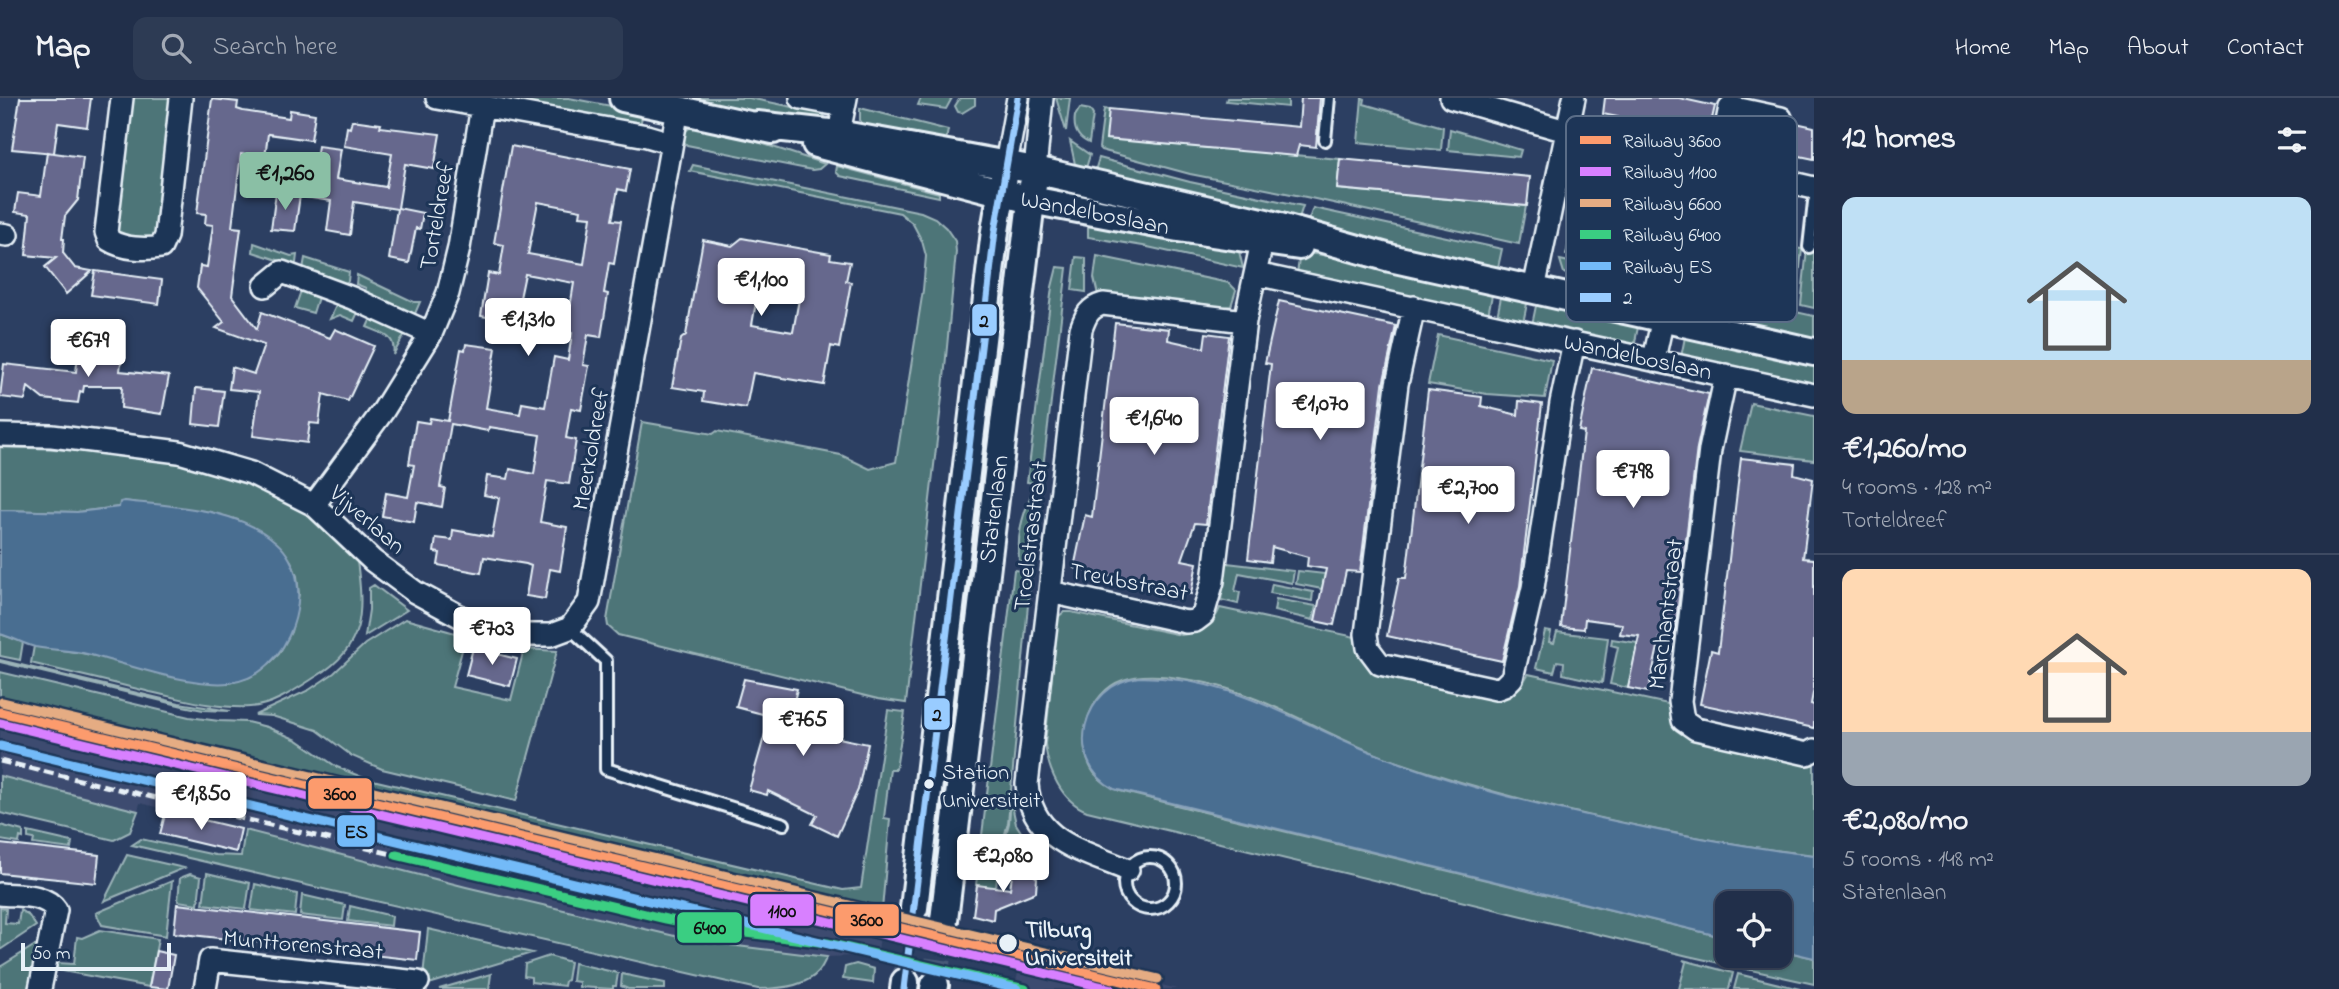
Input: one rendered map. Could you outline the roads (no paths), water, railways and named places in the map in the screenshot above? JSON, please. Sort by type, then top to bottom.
[{"type":"street","points":[[122,98],[106,232],[109,240],[118,246],[150,249],[161,247],[166,236],[181,98]]},
{"type":"street","points":[[437,98],[647,136],[671,143]]},
{"type":"street","name":"Wandelboslaan","points":[[623,98],[837,142],[1035,170],[1264,233]]},
{"type":"street","points":[[801,98],[845,102],[837,142]]},
{"type":"street","name":"Statenlaan","points":[[914,908],[1001,193],[1018,98]]},
{"type":"street","name":"Statenlaan","points":[[944,920],[1042,98]]},
{"type":"street","points":[[1451,98],[1566,131],[1534,289]]},
{"type":"street","points":[[1570,116],[1574,98]]},
{"type":"street","name":"Torteldreef","points":[[314,505],[383,411],[431,334],[448,293],[459,248],[482,106]]},
{"type":"street","points":[[1728,116],[1730,107],[1772,116]]},
{"type":"street","name":"Meerkoldreef","points":[[570,628],[589,602],[678,108]]},
{"type":"street","name":"Wandelboslaan","points":[[837,142],[1031,200],[1264,233],[1566,296]]},
{"type":"street","points":[[1797,184],[1814,188]]},
{"type":"street","points":[[1245,321],[1264,233]]},
{"type":"street","points":[[265,286],[282,272],[352,298],[431,334]]},
{"type":"street","name":"Wandelboslaan","points":[[1256,274],[1814,395]]},
{"type":"street","name":"Troelstrastraat","points":[[1128,870],[1046,831],[1033,814],[1027,784],[1081,329],[1087,312],[1094,306],[1112,304],[1245,321]]},
{"type":"street","points":[[1414,307],[1397,384],[1367,629],[1368,648],[1380,664],[1496,689],[1504,686],[1515,670],[1533,588],[1561,403],[1574,342]]},
{"type":"street","name":"Treubstraat","points":[[1050,592],[1186,622],[1195,621],[1203,615],[1213,581],[1245,321]]},
{"type":"street","points":[[1654,359],[1662,322]]},
{"type":"street","name":"Wandelboslaan","points":[[1681,322],[1814,352]]},
{"type":"street","name":"Marchantstraat","points":[[1726,375],[1710,450],[1680,701],[1683,720],[1696,729],[1807,754],[1814,750]]},
{"type":"street","name":"Vijverlaan","points":[[0,435],[52,436],[179,452],[251,473],[314,505],[383,569],[415,592],[466,619],[512,635],[551,635],[570,628]]},
{"type":"street","points":[[0,894],[43,899],[51,902],[56,909],[40,989]]},
{"type":"street","name":"Munttorenstraat","points":[[205,989],[210,960],[378,985],[418,982]]},
{"type":"lane","points":[[1325,140],[1329,98]]},
{"type":"lane","points":[[1809,247],[1814,202]]},
{"type":"lane","points":[[570,628],[606,661],[606,769],[784,824]]},
{"type":"lane","points":[[1149,857],[1162,860],[1172,868],[1175,876],[1173,897],[1156,908],[1147,909],[1135,904],[1126,891],[1128,870],[1141,859],[1149,857]]},
{"type":"tunnel","points":[[905,982],[914,908]]},
{"type":"tunnel","points":[[935,985],[944,920]]},
{"type":"railway","points":[[0,761],[396,855]]},
{"type":"rail line","name":"6600","points":[[2,702],[1158,979]]},
{"type":"rail line","name":"3600","points":[[0,712],[1156,989]]},
{"type":"rail line","name":"1100","points":[[0,723],[1111,989]]},
{"type":"rail line","name":"ES","points":[[0,746],[1017,989]]},
{"type":"rail line","name":"6400","points":[[396,855],[666,919],[722,930],[827,943],[1025,989]]},
{"type":"place","name":"Station Universiteit","points":[[929,784]]},
{"type":"place","name":"Tilburg Universiteit","points":[[1008,943]]}]
